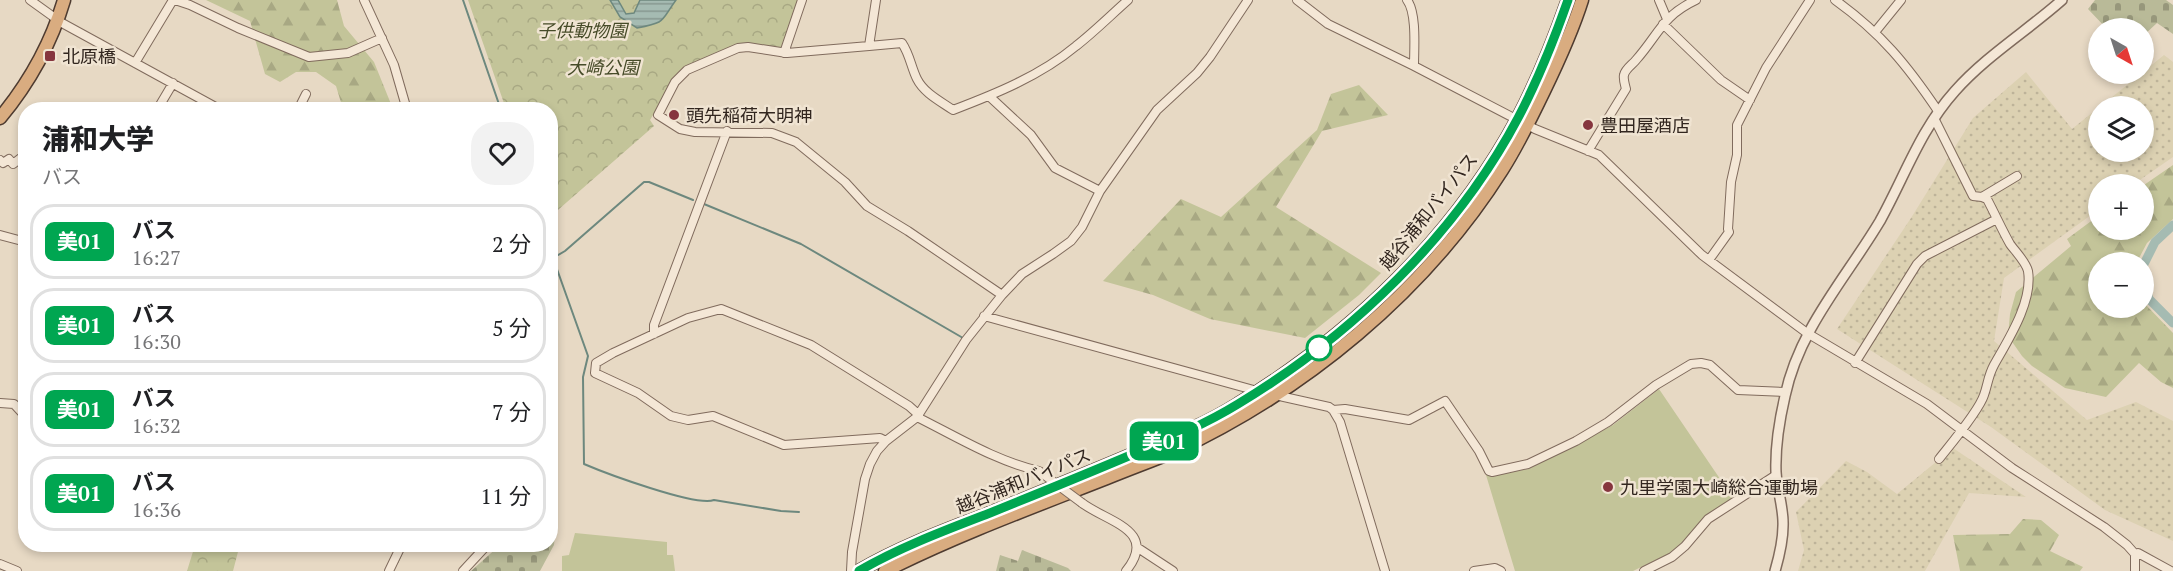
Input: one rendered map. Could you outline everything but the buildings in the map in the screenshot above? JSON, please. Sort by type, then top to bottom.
[{"type":"highway","points":[[0,118],[34,70],[58,20],[64,0]]},
{"type":"highway","name":"越谷浦和バイパス","points":[[893,569],[950,542],[1173,452],[1275,395],[1348,342],[1408,287],[1472,212],[1503,169],[1568,0]]},
{"type":"highway","name":"越谷浦和バイパス","points":[[859,571],[929,537],[1043,492],[1198,426],[1238,404],[1313,354],[1400,277],[1460,206],[1522,122],[1560,58],[1582,0]]},
{"type":"street","points":[[30,0],[58,20],[206,102]]},
{"type":"street","points":[[135,63],[174,0],[309,57],[348,53],[382,38]]},
{"type":"street","points":[[364,0],[394,65],[405,102]]},
{"type":"street","points":[[784,53],[801,0]]},
{"type":"street","points":[[869,46],[876,0]]},
{"type":"street","points":[[851,571],[852,552],[865,479],[870,464],[885,441],[918,416],[966,340],[1002,295],[1022,274],[1071,241],[1082,227],[1100,191],[1157,110],[1197,73],[1248,0]]},
{"type":"street","points":[[1297,0],[1328,24],[1522,122],[1599,155],[1708,260],[1807,333],[1927,404],[2012,468],[2104,527],[2127,544],[2135,554],[2136,571]]},
{"type":"street","points":[[1659,0],[1665,22],[1721,80],[1750,100]]},
{"type":"street","points":[[1588,150],[1626,88],[1623,76],[1625,72],[1637,60],[1665,22],[1677,10],[1696,0]]},
{"type":"street","points":[[1708,260],[1729,232],[1731,182],[1737,155],[1737,125],[1782,42],[1810,0]]},
{"type":"street","points":[[1834,0],[1875,32],[1912,72],[1936,115],[1973,196],[1987,199],[2009,241],[2028,270],[2026,295],[2019,319],[1985,384],[1984,396],[1962,430],[1939,459]]},
{"type":"street","points":[[1875,32],[1900,0]]},
{"type":"street","points":[[1774,571],[1783,526],[1776,475],[1775,439],[1792,368],[1807,333],[1881,219],[1914,149],[1936,115],[1981,64],[2040,20],[2062,0]]},
{"type":"street","points":[[1410,1],[1413,20],[1414,66]]},
{"type":"street","points":[[1002,295],[867,206],[845,182],[796,142],[772,133],[695,132],[680,129],[658,115],[675,82],[687,70],[738,48],[748,47],[784,53],[902,43],[908,52],[916,78],[922,88],[952,110],[989,96],[1051,64],[1075,47],[1123,2]]},
{"type":"street","points":[[162,102],[173,83]]},
{"type":"street","points":[[302,102],[306,94]]},
{"type":"street","points":[[989,96],[1031,135],[1055,168],[1100,191]]},
{"type":"street","points":[[654,334],[654,325],[727,131]]},
{"type":"street","points":[[0,160],[3,164],[9,159],[13,164],[18,160]]},
{"type":"street","points":[[1982,197],[2017,176]]},
{"type":"street","points":[[1855,363],[1917,264],[1925,256],[1997,219]]},
{"type":"street","points":[[0,235],[18,240]]},
{"type":"street","points":[[885,441],[880,438],[784,445],[713,416],[688,420],[671,416],[638,393],[595,373],[596,363],[688,318],[722,309],[811,345],[918,416],[999,458],[1017,466],[1039,471],[1094,512],[1124,526],[1136,540],[1138,548],[1126,571]]},
{"type":"street","points":[[984,316],[1258,391],[1329,407],[1340,422],[1385,571]]},
{"type":"street","points":[[1333,410],[1345,409],[1409,420],[1445,401],[1479,451],[1489,471],[1492,472],[1528,464],[1576,441],[1608,422],[1656,385],[1691,364],[1710,365],[1738,390],[1785,392]]},
{"type":"street","points":[[0,402],[14,404],[18,408]]},
{"type":"street","points":[[1644,571],[1685,546],[1708,519],[1776,475]]},
{"type":"street","points":[[1138,548],[1173,571]]},
{"type":"street","points":[[389,571],[398,552]]},
{"type":"street","points":[[463,571],[481,552]]},
{"type":"street","points":[[2135,554],[2138,553],[2171,571]]},
{"type":"street","points":[[4,567],[17,571]]},
{"type":"street","points":[[1474,571],[1495,568],[1501,571]]},
{"type":"shaded area","points":[[610,0],[618,0],[626,14],[634,13],[640,0],[676,0],[662,20],[637,28],[620,17]]},
{"type":"shaded area","points":[[2164,55],[2173,62],[2173,157],[2148,174],[2088,174],[2088,217],[2004,278],[1994,341],[2087,420],[2136,402],[2173,421],[2173,541],[2105,510],[1991,427],[1837,329],[1911,218],[1973,118],[2026,72],[2072,129],[2088,116],[2088,162],[2154,162],[2154,96],[2113,96],[2128,84],[2154,84],[2154,63]]},
{"type":"shaded area","points":[[1953,448],[2026,497],[1969,493],[1925,571],[1798,571],[1804,550],[1796,512],[1846,461],[1867,472],[1897,494]]},
{"type":"green space","points":[[206,0],[337,0],[344,26],[374,62],[390,102],[341,102],[336,86],[316,72],[296,72],[280,82],[265,74],[250,21]]},
{"type":"green space","name":"大崎公園","points":[[468,0],[800,0],[784,45],[779,49],[738,46],[673,81],[650,120],[654,126],[558,210],[558,102],[504,102]]},
{"type":"green space","points":[[2095,0],[2166,0],[2173,5],[2173,34],[2157,23],[2154,26],[2154,18],[2097,18],[2088,9]]},
{"type":"green space","points":[[1359,85],[1388,115],[1322,131],[1276,207],[1381,273],[1359,295],[1305,338],[1210,319],[1153,295],[1103,281],[1181,199],[1221,217],[1317,130],[1331,94]]},
{"type":"green space","points":[[2173,165],[2173,219],[2154,237],[2154,178]]},
{"type":"green space","points":[[2088,223],[2088,240],[2150,240],[2142,252],[2088,252],[2088,318],[2154,318],[2154,313],[2173,333],[2173,388],[2161,382],[2139,363],[2106,397],[2065,388],[2032,366],[2022,356],[2008,336],[2010,314],[2016,292],[2071,246],[2067,239]]},
{"type":"green space","name":"九里学園大崎総合運動場","points":[[1659,389],[1733,498],[1706,515],[1685,541],[1672,552],[1633,571],[1515,571],[1486,475],[1529,469],[1613,425]]},
{"type":"green space","points":[[2023,519],[2041,520],[2059,535],[2050,551],[2083,567],[2080,571],[1960,571],[1953,535],[2010,534]]},
{"type":"green space","points":[[575,533],[667,542],[667,555],[673,555],[675,571],[562,571],[562,556],[569,555]]},
{"type":"green space","points":[[1022,550],[1071,571],[996,571],[1000,555],[1018,561]]},
{"type":"green space","points":[[193,552],[238,552],[233,571],[187,571]]},
{"type":"green space","points":[[492,552],[550,552],[540,571],[471,571]]},
{"type":"waterway","points":[[463,0],[498,102]]},
{"type":"waterway","points":[[558,255],[644,182],[693,200]]},
{"type":"waterway","points":[[704,204],[801,244],[963,338]]},
{"type":"waterway","points":[[2150,252],[2155,242],[2173,225]]},
{"type":"waterway","points":[[558,272],[588,356],[583,377],[584,464],[650,488],[689,499],[714,500],[799,512]]},
{"type":"waterway","points":[[2154,304],[2173,323]]},
{"type":"waterway","points":[[397,563],[402,552]]},
{"type":"bus line","name":"美01","points":[[859,571],[929,537],[1043,492],[1198,426],[1238,404],[1313,354],[1351,323],[1400,277],[1460,206],[1490,164],[1517,119],[1548,55],[1568,0]]},
{"type":"place","name":"北原橋","points":[[50,56]]},
{"type":"place","name":"頭先稲荷大明神","points":[[674,115]]},
{"type":"place","name":"豊田屋酒店","points":[[1588,125]]},
{"type":"place","name":"九里学園大崎総合運動場","points":[[1608,487]]},
{"type":"park label","name":"子供動物園","points":[[582,30]]}]
